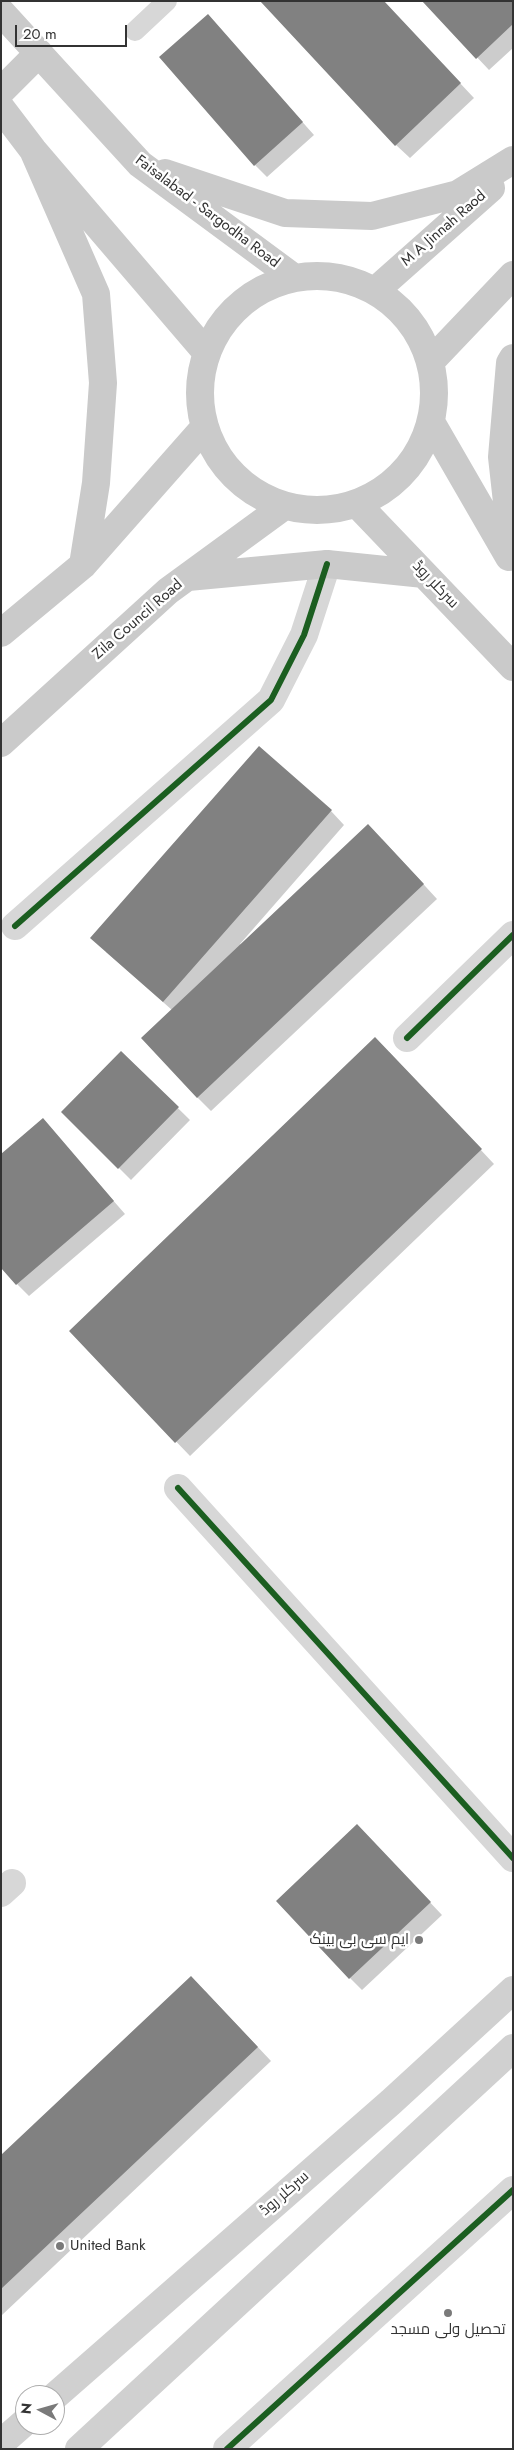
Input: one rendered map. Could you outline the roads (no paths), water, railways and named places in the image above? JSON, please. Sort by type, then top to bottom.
[{"type":"main road","name":"Faisalabad - Sargodha Road","points":[[1,12],[140,164],[293,277]]},
{"type":"main road","points":[[1,91],[39,53]]},
{"type":"main road","points":[[1,108],[33,150],[206,352]]},
{"type":"main road","points":[[33,150],[96,294],[103,383],[96,483],[83,565]]},
{"type":"main road","points":[[140,164],[284,213],[372,216],[458,194],[513,160]]},
{"type":"main road","name":"M A Jinnah Raod","points":[[376,290],[513,169]]},
{"type":"main road","points":[[335,275],[376,290],[410,320],[431,361],[435,391],[431,422],[416,457],[391,486],[357,504],[320,512],[282,506],[248,490],[221,462],[204,428],[199,390],[206,352],[226,318],[256,292],[293,277],[335,275]]},
{"type":"main road","points":[[431,361],[513,275]]},
{"type":"main road","points":[[513,358],[510,363],[502,458],[513,556]]},
{"type":"main road","points":[[431,422],[513,564]]},
{"type":"main road","points":[[1,633],[83,565],[204,428]]},
{"type":"main road","name":"سرکلر روڈ","points":[[357,504],[513,667]]},
{"type":"main road","name":"Zila Council Road","points":[[1,742],[168,591],[282,506]]},
{"type":"main road","points":[[188,577],[327,564],[424,574]]},
{"type":"main road","name":"سرکلر روڈ","points":[[65,2387],[392,2102],[513,1990]]},
{"type":"main road","points":[[79,2449],[513,2048]]},
{"type":"main road","points":[[1,2443],[15,2431]]},
{"type":"street","points":[[14,926],[271,700],[304,635],[327,564]]},
{"type":"street","points":[[407,1038],[513,935]]},
{"type":"street","points":[[178,1488],[513,1858]]},
{"type":"street","points":[[227,2449],[513,2190]]},
{"type":"lane","points":[[135,31],[167,1]]},
{"type":"place","name":"ایم سی بی بینک","points":[[419,1940]]},
{"type":"place","name":"United Bank","points":[[60,2246]]},
{"type":"place","name":"تحصیل ولی مسجد","points":[[448,2313]]}]
